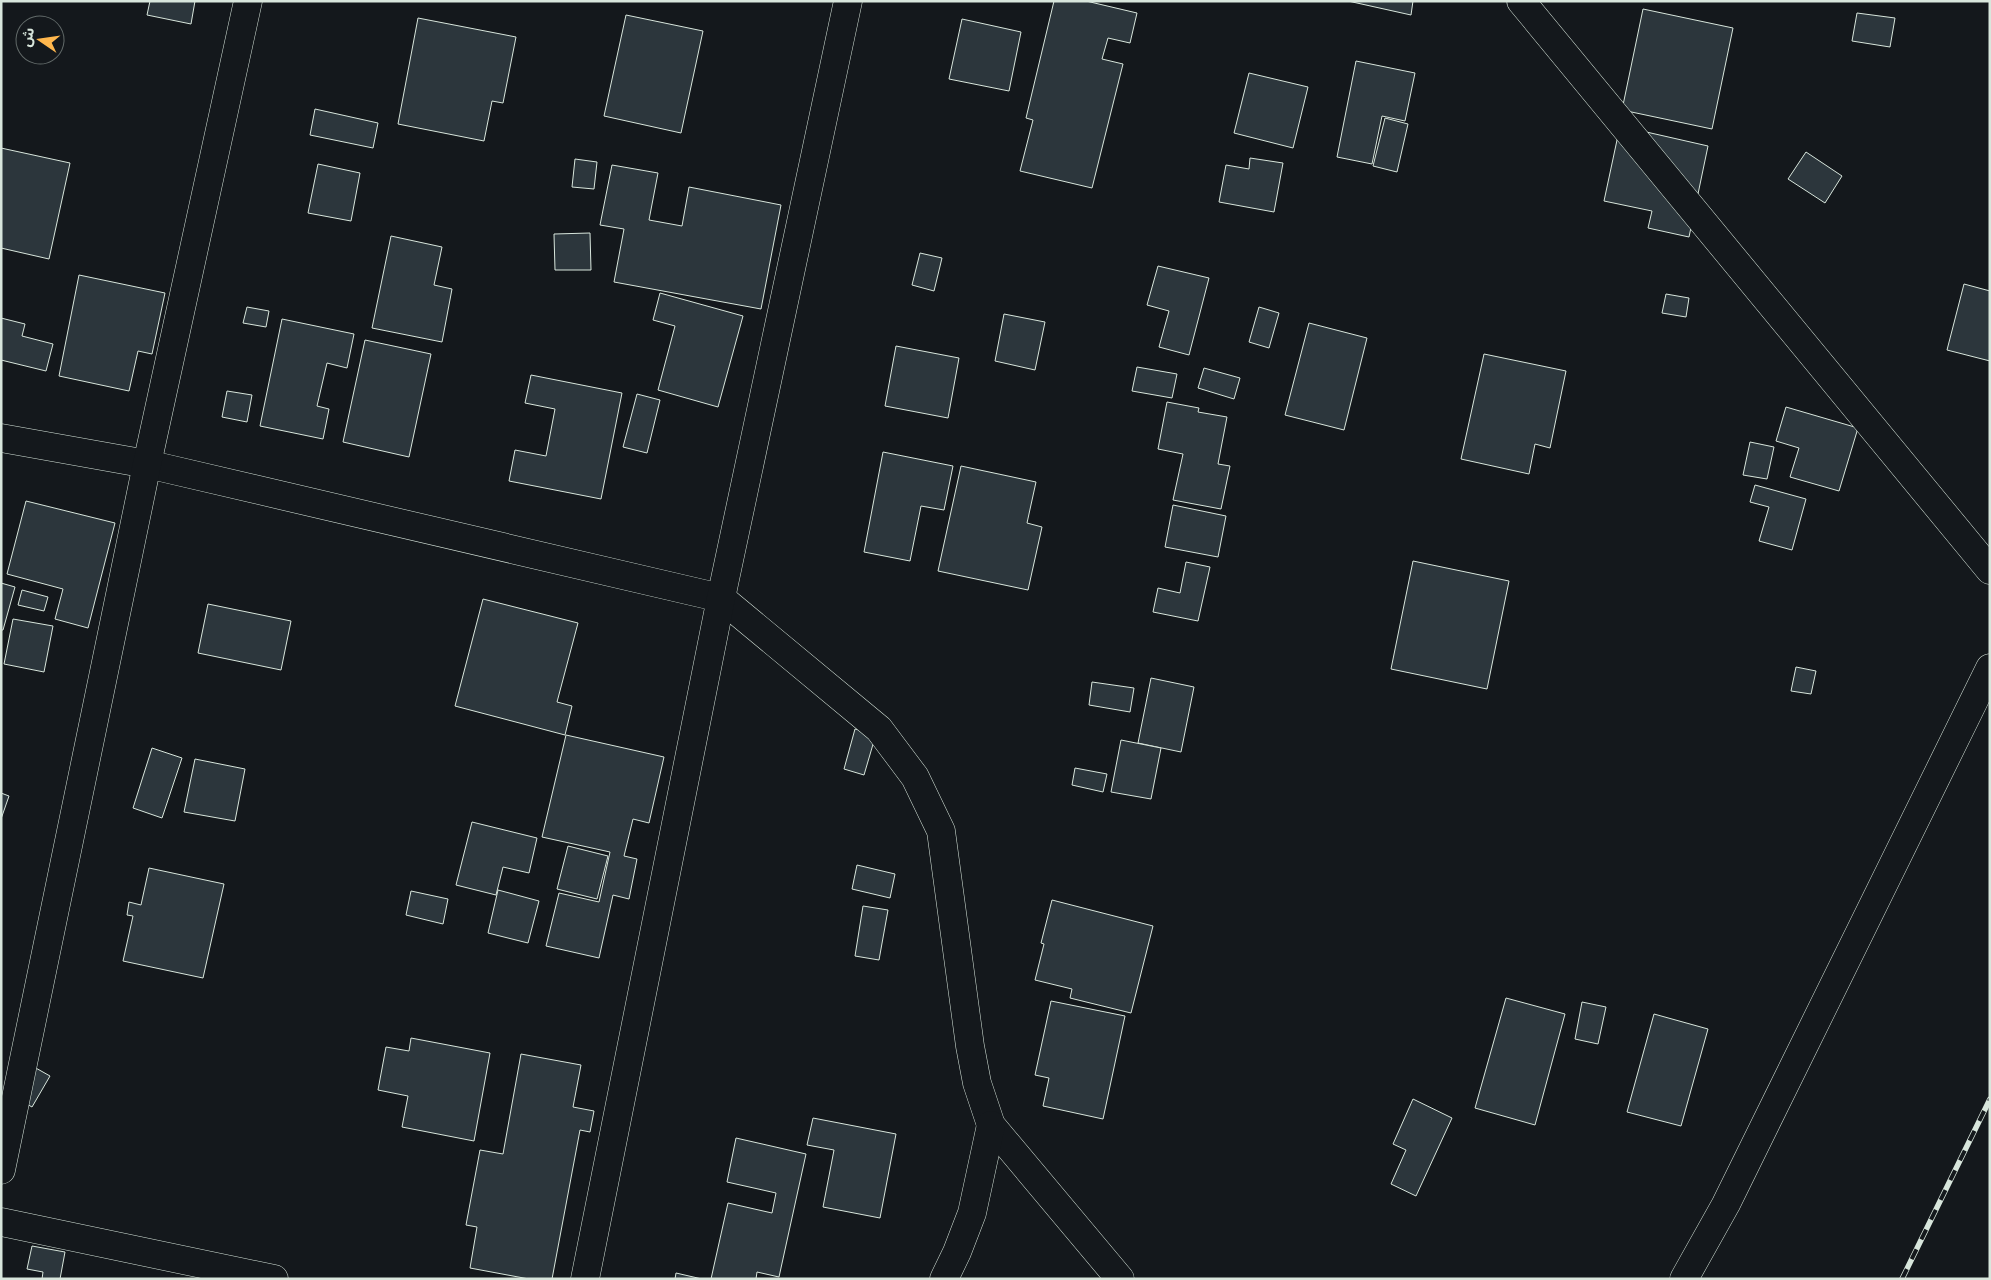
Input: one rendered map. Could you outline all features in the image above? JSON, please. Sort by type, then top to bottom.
[{"type":"street","points":[[1,1170],[147,464],[248,1]]},
{"type":"street","points":[[585,1279],[721,598],[848,1]]},
{"type":"street","points":[[1521,1],[1990,570]]},
{"type":"street","points":[[1,438],[147,464],[721,598],[879,729],[915,776],[941,831],[970,1046],[977,1083],[991,1125],[1120,1279]]},
{"type":"street","points":[[1684,1279],[1726,1204],[1990,668]]},
{"type":"street","points":[[944,1279],[972,1213],[991,1125]]},
{"type":"street","points":[[1,1222],[274,1279]]},
{"type":"building","points":[[150,1],[195,1],[191,24],[147,15]]},
{"type":"building","points":[[1054,1],[1086,1],[1137,13],[1130,43],[1108,38],[1102,59],[1123,64],[1092,188],[1020,171],[1033,120],[1026,118]]},
{"type":"building","points":[[1348,1],[1413,1],[1411,15]]},
{"type":"building","points":[[1643,9],[1733,28],[1712,129],[1622,110]]},
{"type":"building","points":[[1857,13],[1895,18],[1890,47],[1852,41]]},
{"type":"building","points":[[626,15],[703,31],[681,133],[604,116]]},
{"type":"building","points":[[418,18],[516,37],[503,103],[492,101],[484,141],[398,124]]},
{"type":"building","points":[[962,19],[1021,32],[1009,91],[949,79]]},
{"type":"building","points":[[1356,61],[1415,73],[1405,121],[1382,116],[1372,164],[1337,157]]},
{"type":"building","points":[[1249,73],[1308,87],[1293,148],[1234,133]]},
{"type":"building","points":[[315,109],[378,123],[373,148],[310,135]]},
{"type":"building","points":[[1385,118],[1408,124],[1397,172],[1373,166]]},
{"type":"building","points":[[1620,126],[1708,146],[1689,237],[1648,228],[1652,211],[1604,201]]},
{"type":"building","points":[[1,148],[70,163],[49,259],[1,248]]},
{"type":"building","points":[[1806,152],[1842,176],[1825,203],[1788,179]]},
{"type":"building","points":[[1250,158],[1283,163],[1274,212],[1219,202],[1226,165],[1249,169]]},
{"type":"building","points":[[575,159],[597,162],[594,189],[572,187]]},
{"type":"building","points":[[318,164],[360,173],[351,221],[308,213]]},
{"type":"building","points":[[612,165],[658,173],[649,220],[682,226],[689,187],[781,205],[761,309],[614,282],[624,229],[600,225]]},
{"type":"building","points":[[590,233],[591,270],[555,270],[554,234]]},
{"type":"building","points":[[391,236],[442,247],[434,285],[452,289],[442,342],[372,328]]},
{"type":"building","points":[[920,253],[942,258],[934,291],[912,285]]},
{"type":"building","points":[[1158,266],[1209,278],[1189,355],[1159,347],[1169,311],[1147,305]]},
{"type":"building","points":[[79,275],[165,293],[152,354],[138,351],[129,391],[59,376]]},
{"type":"building","points":[[1964,284],[1990,291],[1990,361],[1947,350]]},
{"type":"building","points":[[660,293],[743,316],[718,407],[658,390],[675,326],[653,320]]},
{"type":"building","points":[[1666,294],[1689,298],[1686,317],[1662,313]]},
{"type":"building","points":[[247,307],[269,311],[266,327],[243,323]]},
{"type":"building","points":[[1259,307],[1279,313],[1269,348],[1249,342]]},
{"type":"building","points":[[1004,314],[1045,322],[1035,370],[995,361]]},
{"type":"building","points":[[1,318],[25,324],[22,336],[53,344],[46,371],[1,360]]},
{"type":"building","points":[[282,319],[354,334],[347,368],[327,363],[317,406],[329,409],[323,439],[260,426]]},
{"type":"building","points":[[1309,323],[1367,338],[1344,430],[1285,415]]},
{"type":"building","points":[[365,340],[431,354],[409,457],[343,442]]},
{"type":"building","points":[[896,346],[959,358],[948,418],[885,406]]},
{"type":"building","points":[[1484,354],[1566,371],[1550,448],[1535,444],[1529,474],[1461,459]]},
{"type":"building","points":[[1137,367],[1177,374],[1172,398],[1132,391]]},
{"type":"building","points":[[1204,368],[1240,378],[1234,399],[1198,388]]},
{"type":"building","points":[[531,375],[622,393],[601,499],[509,481],[515,450],[546,456],[555,409],[525,403]]},
{"type":"building","points":[[227,391],[252,395],[247,422],[222,417]]},
{"type":"building","points":[[637,394],[660,400],[647,453],[623,447]]},
{"type":"building","points":[[1167,402],[1199,408],[1198,412],[1227,417],[1218,464],[1230,466],[1221,509],[1173,500],[1183,454],[1158,449]]},
{"type":"building","points":[[1786,407],[1858,428],[1839,491],[1790,477],[1799,448],[1776,441]]},
{"type":"building","points":[[1750,442],[1774,447],[1767,479],[1743,475]]},
{"type":"building","points":[[883,452],[953,466],[944,510],[921,506],[910,561],[864,552]]},
{"type":"building","points":[[961,466],[1036,482],[1027,523],[1042,527],[1028,590],[938,571]]},
{"type":"building","points":[[1755,485],[1806,499],[1792,550],[1759,541],[1769,507],[1750,502]]},
{"type":"building","points":[[26,501],[115,523],[88,628],[55,619],[63,589],[7,574]]},
{"type":"building","points":[[1173,505],[1226,516],[1218,557],[1165,547]]},
{"type":"building","points":[[1413,561],[1509,581],[1487,689],[1391,669]]},
{"type":"building","points":[[1186,562],[1210,567],[1198,621],[1153,612],[1158,588],[1180,593]]},
{"type":"building","points":[[1,583],[15,587],[3,630],[1,630]]},
{"type":"building","points":[[22,590],[48,597],[44,611],[18,605]]},
{"type":"building","points":[[483,599],[578,623],[557,702],[572,706],[565,735],[455,706]]},
{"type":"building","points":[[208,604],[291,621],[281,670],[198,653]]},
{"type":"building","points":[[13,619],[53,626],[44,672],[4,664]]},
{"type":"building","points":[[1796,667],[1816,671],[1811,694],[1791,691]]},
{"type":"building","points":[[1151,678],[1194,687],[1181,752],[1138,743]]},
{"type":"building","points":[[1092,682],[1134,688],[1130,712],[1089,705]]},
{"type":"building","points":[[855,729],[876,734],[864,775],[844,769]]},
{"type":"building","points":[[566,735],[664,757],[649,823],[633,819],[624,856],[637,859],[629,899],[613,895],[599,958],[546,946],[559,893],[599,902],[610,852],[542,837]]},
{"type":"building","points":[[1121,740],[1161,748],[1151,799],[1111,792]]},
{"type":"building","points":[[152,748],[182,758],[162,818],[133,808]]},
{"type":"building","points":[[195,759],[245,769],[235,821],[184,812]]},
{"type":"building","points":[[1075,768],[1107,774],[1103,792],[1072,785]]},
{"type":"building","points":[[1,793],[9,796],[1,819]]},
{"type":"building","points":[[472,822],[537,838],[529,873],[503,867],[496,895],[456,885]]},
{"type":"building","points":[[568,846],[608,856],[597,899],[557,889]]},
{"type":"building","points":[[857,865],[895,874],[890,898],[852,889]]},
{"type":"building","points":[[149,868],[224,884],[203,978],[123,961],[133,916],[127,915],[129,902],[141,905]]},
{"type":"building","points":[[498,890],[539,901],[528,943],[488,933]]},
{"type":"building","points":[[411,891],[448,899],[443,924],[406,915]]},
{"type":"building","points":[[1052,900],[1153,926],[1131,1013],[1070,998],[1072,989],[1035,980],[1044,944],[1041,943]]},
{"type":"building","points":[[863,906],[888,910],[879,960],[855,956]]},
{"type":"building","points":[[1506,998],[1565,1014],[1535,1125],[1475,1108]]},
{"type":"building","points":[[1051,1001],[1125,1016],[1103,1119],[1043,1106],[1049,1078],[1035,1075]]},
{"type":"building","points":[[1582,1002],[1606,1007],[1598,1044],[1575,1039]]},
{"type":"building","points":[[1654,1014],[1708,1029],[1681,1126],[1627,1112]]},
{"type":"building","points":[[411,1038],[490,1053],[474,1141],[402,1127],[408,1096],[378,1090],[386,1047],[409,1051]]},
{"type":"building","points":[[521,1054],[581,1065],[573,1107],[594,1111],[590,1132],[580,1130],[552,1279],[529,1279],[470,1268],[477,1227],[466,1225],[480,1150],[503,1154]]},
{"type":"building","points":[[34,1067],[50,1076],[32,1107],[16,1098]]},
{"type":"building","points":[[1413,1099],[1452,1118],[1416,1196],[1391,1184],[1406,1150],[1393,1144]]},
{"type":"building","points":[[813,1118],[896,1134],[880,1218],[823,1207],[834,1150],[807,1145]]},
{"type":"building","points":[[736,1138],[806,1154],[779,1277],[757,1272],[756,1279],[711,1279],[728,1203],[772,1213],[776,1193],[727,1182]]},
{"type":"building","points":[[32,1246],[65,1252],[60,1279],[42,1279],[43,1272],[27,1269]]},
{"type":"building","points":[[676,1273],[702,1279],[675,1279]]},
{"type":"railway","points":[[1902,1279],[1990,1099]]}]
